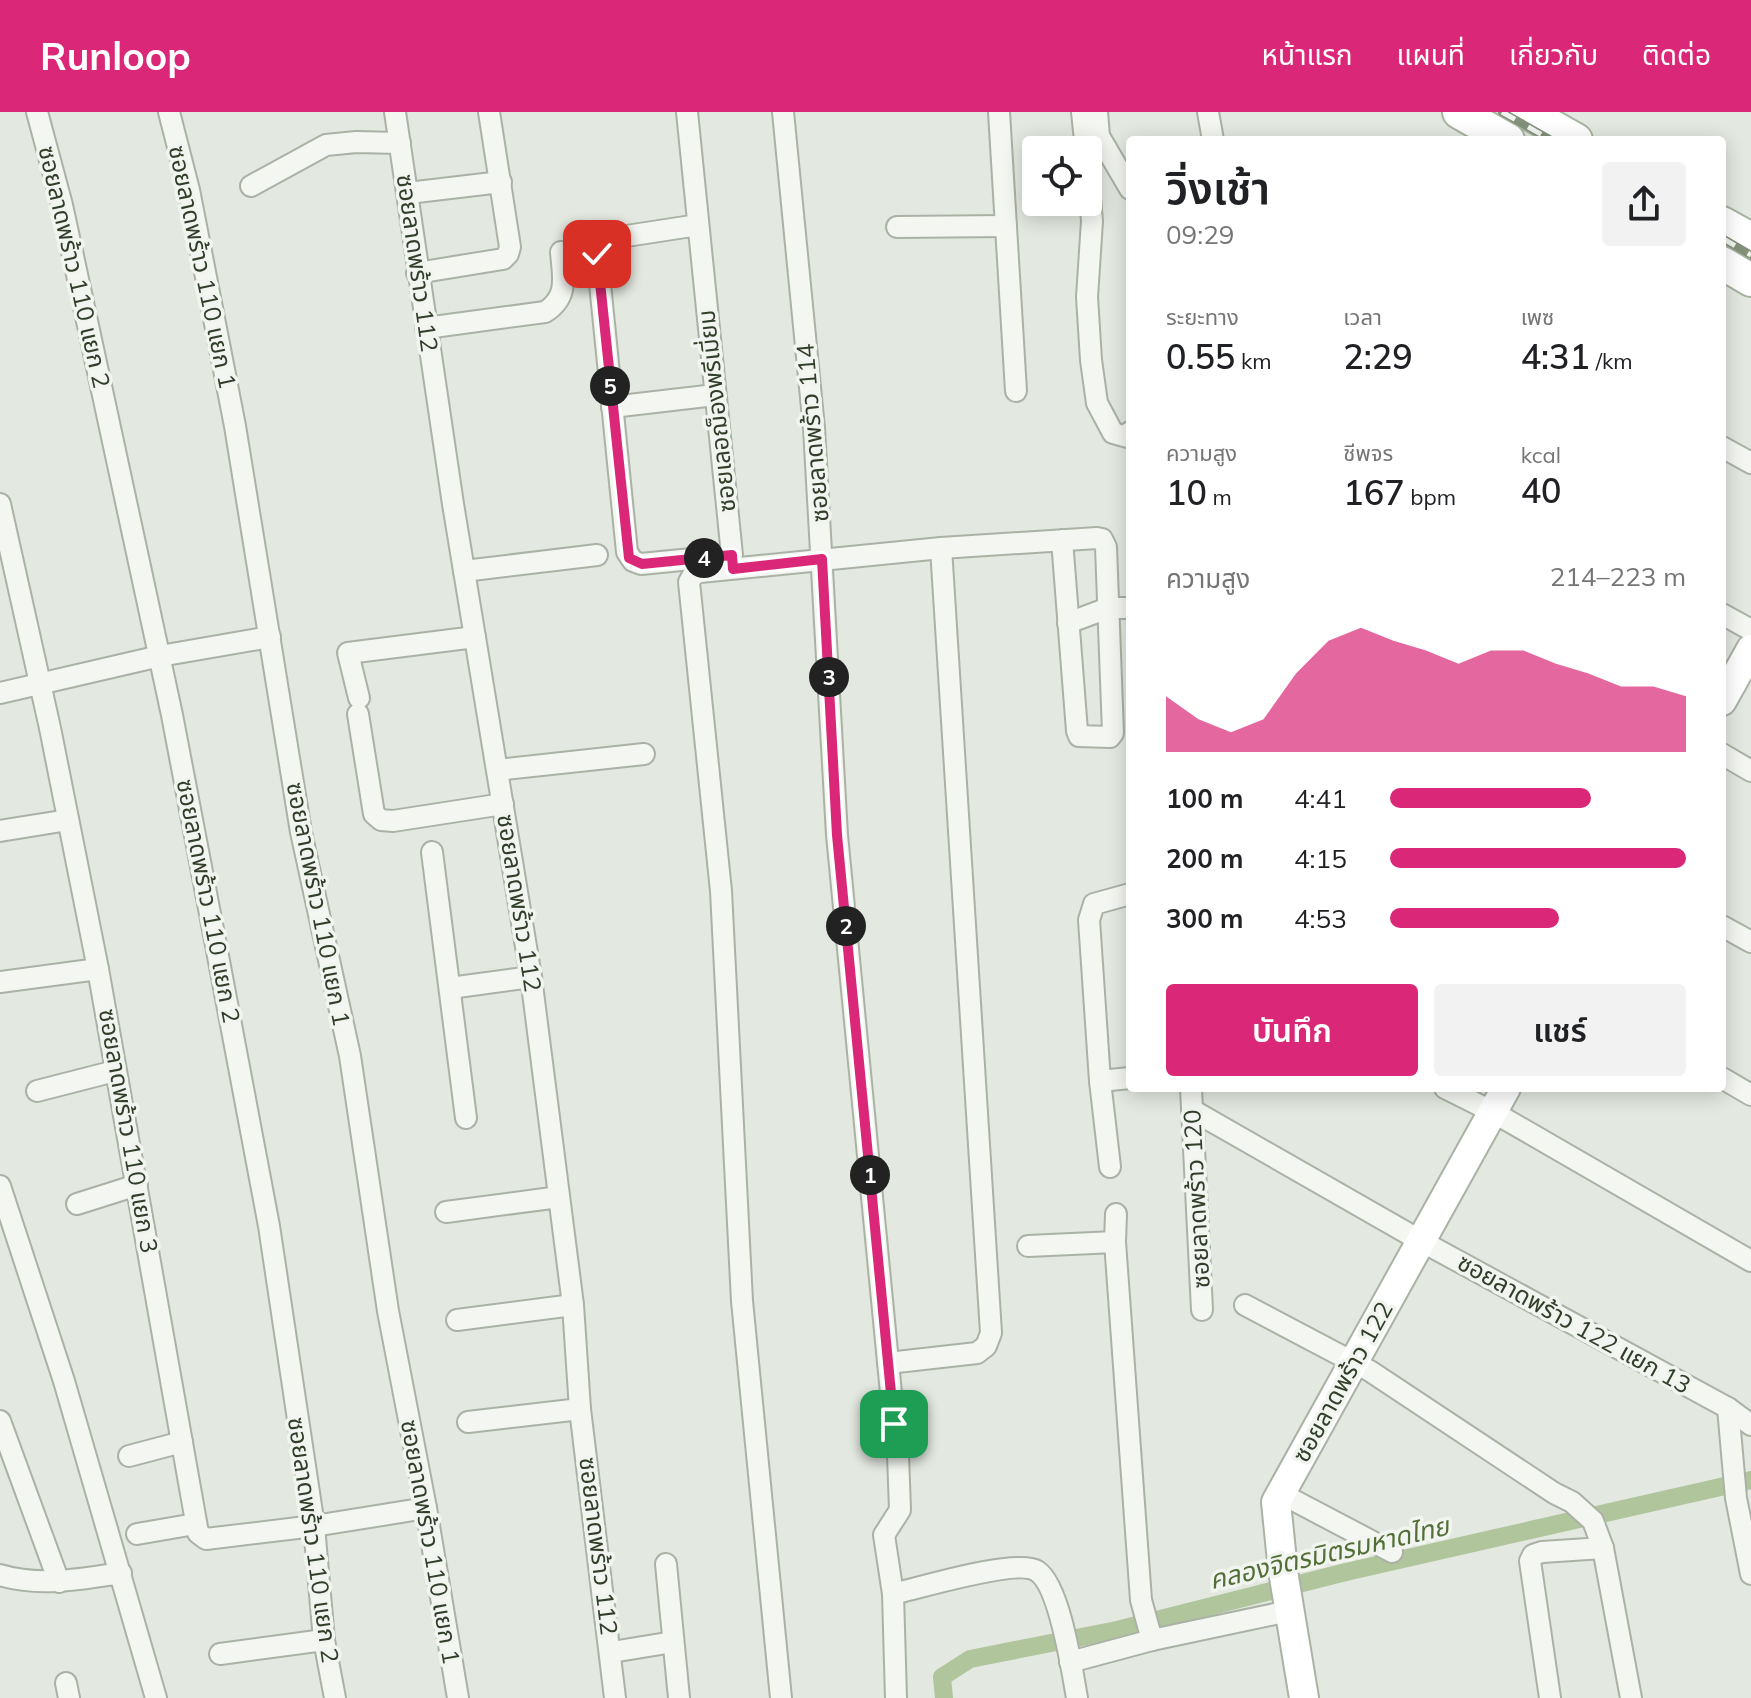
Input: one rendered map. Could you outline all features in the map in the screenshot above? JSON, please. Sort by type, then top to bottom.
[{"type":"main road","points":[[1459,112],[1501,136]]},
{"type":"main road","points":[[1527,112],[1569,136]]},
{"type":"main road","points":[[1726,225],[1751,239]]},
{"type":"street","name":"ซอยลาดพร้าว 110 แยก 2","points":[[37,112],[62,205],[160,656],[269,1226],[314,1526],[324,1640],[335,1698]]},
{"type":"street","name":"ซอยลาดพร้าว 110 แยก 1","points":[[169,112],[189,190],[232,411],[301,832],[350,1056],[388,1311],[458,1698]]},
{"type":"street","name":"ซอยลาดพร้าว 112","points":[[395,112],[417,273],[531,977],[573,1305],[580,1409],[612,1652],[615,1698]]},
{"type":"street","points":[[417,273],[503,259],[508,254],[510,247],[489,112]]},
{"type":"street","name":"ซอยเลอฌ็องพรีเมี่ยม","points":[[687,112],[732,562]]},
{"type":"street","name":"ซอยลาดพร้าว 114","points":[[783,112],[814,428],[837,835],[894,1424]]},
{"type":"street","points":[[999,112],[1016,391]]},
{"type":"street","points":[[1082,112],[1085,136]]},
{"type":"street","points":[[1097,112],[1099,136],[1126,182]]},
{"type":"street","points":[[1208,112],[1212,136]]},
{"type":"street","points":[[251,186],[326,145],[400,143]]},
{"type":"street","points":[[408,193],[501,182]]},
{"type":"street","points":[[1092,216],[1087,297],[1097,403],[1113,433],[1126,437]]},
{"type":"street","points":[[698,225],[607,239],[597,250],[629,558],[642,564],[822,559],[941,548],[1062,540],[1102,539],[1106,547],[1113,733],[1110,737],[1077,734],[1062,540]]},
{"type":"street","points":[[897,227],[1006,226]]},
{"type":"street","points":[[426,328],[545,312],[556,305],[564,287],[561,252]]},
{"type":"street","points":[[612,407],[715,395]]},
{"type":"street","points":[[1726,449],[1751,463]]},
{"type":"street","name":"ซอยลาดพร้าว 110 แยก 3","points":[[0,504],[98,969],[195,1524]]},
{"type":"street","points":[[888,1363],[977,1353],[986,1346],[991,1333],[941,548]]},
{"type":"street","points":[[464,571],[597,555]]},
{"type":"street","points":[[732,562],[693,575],[689,582],[721,891],[742,1301],[781,1698]]},
{"type":"street","points":[[1068,623],[1108,608],[1126,608]]},
{"type":"street","points":[[1726,616],[1751,630]]},
{"type":"street","points":[[0,693],[160,656],[270,637]]},
{"type":"street","points":[[475,637],[348,653],[359,706],[374,814],[381,820],[393,821],[503,804]]},
{"type":"street","points":[[1726,694],[1751,649]]},
{"type":"street","points":[[497,770],[644,754]]},
{"type":"street","points":[[1726,756],[1751,771]]},
{"type":"street","points":[[0,831],[68,820]]},
{"type":"street","points":[[432,852],[466,1118]]},
{"type":"street","points":[[1110,1167],[1100,1081],[1089,920],[1094,904],[1126,895]]},
{"type":"street","points":[[1726,928],[1751,942]]},
{"type":"street","points":[[0,982],[98,969]]},
{"type":"street","points":[[450,988],[531,977]]},
{"type":"street","points":[[37,1091],[115,1071]]},
{"type":"street","points":[[1100,1081],[1126,1078]]},
{"type":"street","points":[[1726,1080],[1751,1095]]},
{"type":"street","name":"ซอยลาดพร้าว 120","points":[[1191,1092],[1202,1310]]},
{"type":"street","points":[[1463,1092],[1500,1100],[1751,1261]]},
{"type":"street","name":"ซอยลาดพร้าว 122","points":[[1304,1698],[1286,1592],[1276,1502],[1500,1100]]},
{"type":"street","name":"ซอยลาดพร้าว 122 แยก 13","points":[[1192,1110],[1421,1241],[1728,1408],[1751,1425]]},
{"type":"street","points":[[77,1204],[137,1185]]},
{"type":"street","points":[[0,1186],[64,1381],[156,1698]]},
{"type":"street","points":[[446,1212],[559,1197]]},
{"type":"street","points":[[1116,1214],[1115,1242],[1141,1600],[1152,1635]]},
{"type":"street","points":[[1028,1246],[1115,1242]]},
{"type":"street","points":[[457,1320],[573,1305]]},
{"type":"street","points":[[1245,1305],[1354,1362],[1572,1502],[1593,1521],[1603,1548],[1631,1698]]},
{"type":"street","points":[[1728,1408],[1736,1498],[1751,1574]]},
{"type":"street","points":[[468,1422],[580,1409]]},
{"type":"street","points":[[0,1421],[59,1582]]},
{"type":"street","points":[[129,1456],[182,1442]]},
{"type":"street","points":[[896,1698],[893,1594],[884,1535],[900,1510],[898,1455]]},
{"type":"street","points":[[1280,1493],[1392,1552]]},
{"type":"street","points":[[137,1534],[195,1524],[198,1533],[206,1539],[426,1508]]},
{"type":"street","points":[[1550,1698],[1530,1561],[1533,1555],[1542,1552],[1603,1548]]},
{"type":"street","points":[[666,1564],[679,1698]]},
{"type":"street","points":[[893,1594],[988,1570],[1030,1568],[1039,1571],[1059,1615],[1077,1698]]},
{"type":"street","points":[[0,1575],[17,1580],[59,1582],[121,1573]]},
{"type":"street","points":[[1069,1654],[1152,1635],[1286,1592]]},
{"type":"street","points":[[220,1654],[324,1640]]},
{"type":"street","points":[[612,1652],[673,1642]]},
{"type":"waterway","name":"คลองจิตรมิตรมหาดไทย","points":[[944,1698],[942,1677],[970,1659],[1117,1630],[1346,1572],[1751,1480]]},
{"type":"railway","points":[[1502,112],[1544,136]]},
{"type":"railway","points":[[1726,240],[1751,255]]},
{"type":"route","points":[[597,254],[629,558],[642,564],[732,555],[733,569],[822,559],[837,835],[894,1424]]}]
